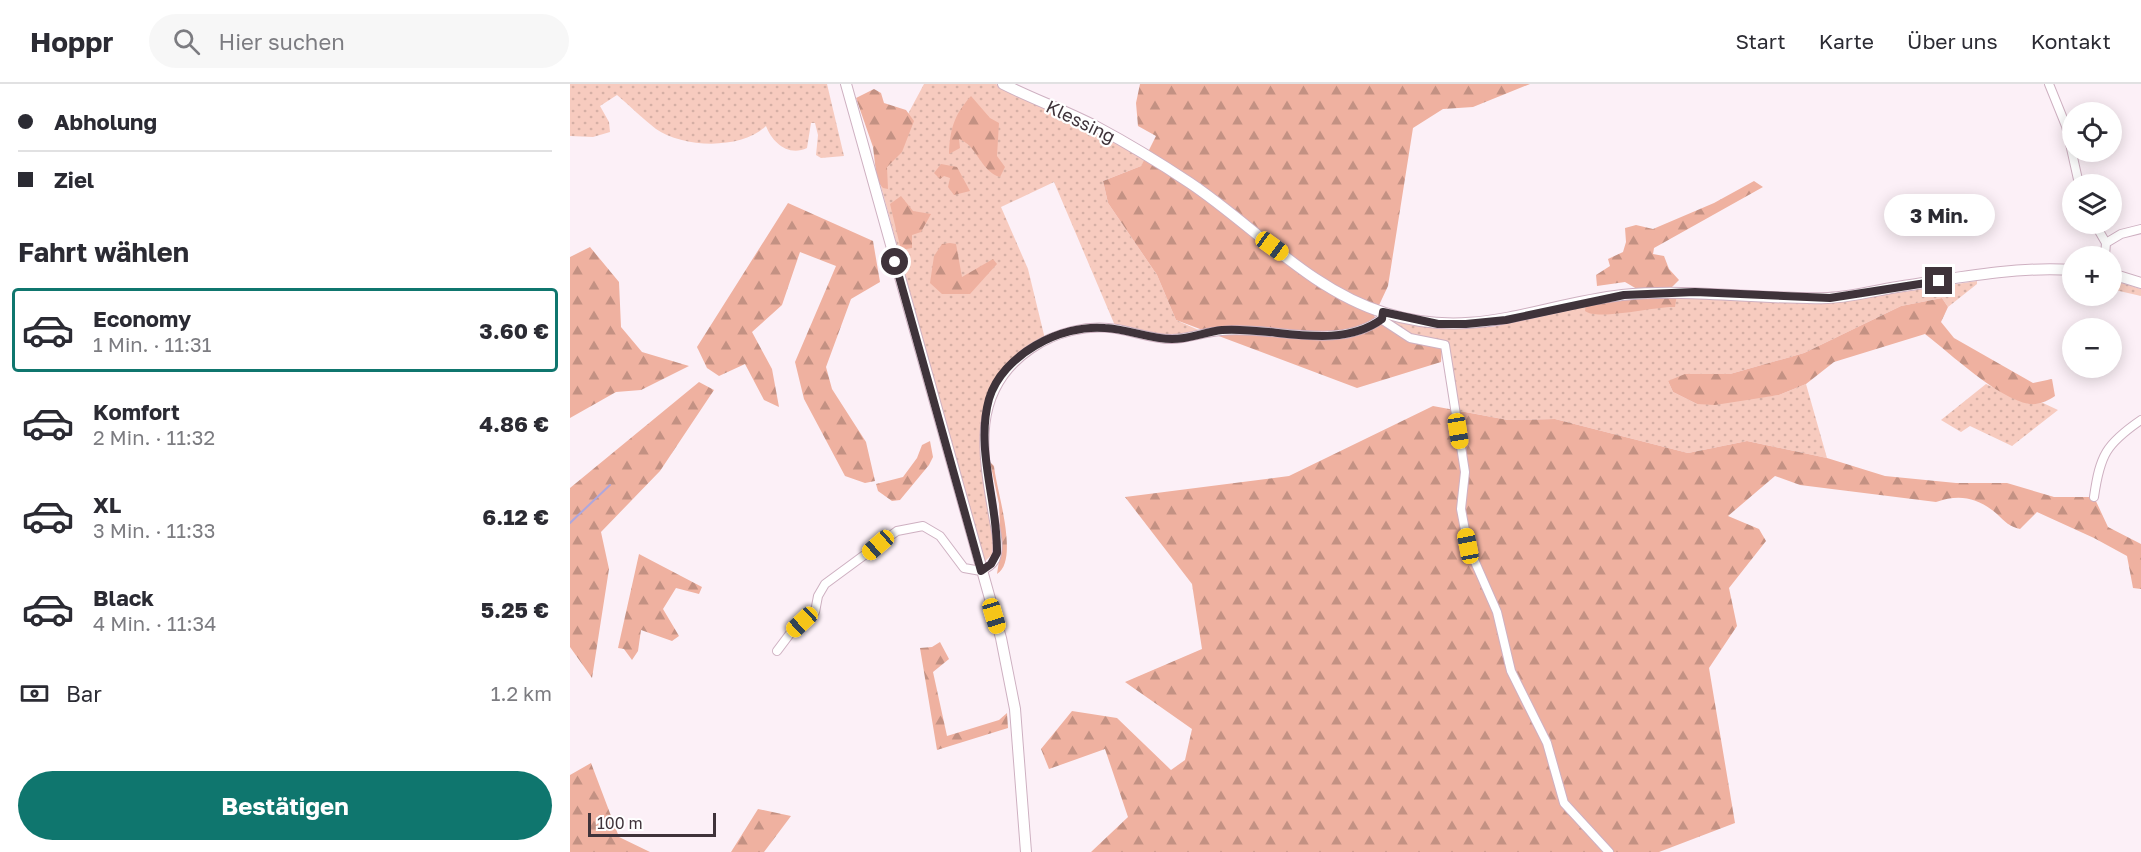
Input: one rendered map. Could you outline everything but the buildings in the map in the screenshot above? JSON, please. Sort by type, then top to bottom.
[{"type":"street","points":[[846,84],[1001,638],[1015,709],[1026,852]]},
{"type":"street","name":"Klessing","points":[[1003,84],[1095,126],[1157,161],[1214,199],[1313,276],[1382,316],[1438,324],[1466,324],[1506,320],[1624,295],[1695,292],[1830,298],[1982,274],[2047,268],[2062,269]]},
{"type":"street","points":[[2049,84],[2066,126],[2077,174]]},
{"type":"street","points":[[2106,243],[2121,234],[2141,229]]},
{"type":"street","points":[[2101,234],[2106,246]]},
{"type":"street","points":[[2122,277],[2141,283]]},
{"type":"street","points":[[777,651],[792,631],[815,612],[825,584],[897,531],[923,526],[930,528],[940,536],[964,568],[981,571],[991,564],[997,553],[985,443],[989,398],[1001,377],[1033,347],[1063,333],[1104,327],[1172,339],[1221,330],[1335,335],[1371,327],[1382,316],[1410,338],[1445,345],[1465,472],[1461,509],[1468,546],[1497,612],[1510,671],[1547,743],[1564,803],[1609,852]]},
{"type":"street","points":[[2094,497],[2098,467],[2113,439],[2141,420]]},
{"type":"shaded area","points":[[570,84],[827,84],[844,156],[821,158],[816,155],[818,135],[815,123],[811,123],[807,148],[793,151],[777,142],[766,126],[755,134],[728,143],[696,143],[681,140],[656,129],[617,95],[600,106],[609,122],[610,132],[593,137],[570,136]]},
{"type":"shaded area","points":[[924,84],[996,84],[1147,155],[1141,166],[1103,181],[1108,203],[1157,275],[1176,320],[1203,332],[1165,339],[1116,328],[1054,182],[1001,207],[1028,269],[1045,339],[1017,359],[1003,373],[993,393],[987,414],[985,436],[988,482],[999,548],[984,562],[877,172]]},
{"type":"shaded area","points":[[1977,281],[1977,284],[1948,307],[1942,298],[1901,306],[1804,353],[1730,374],[1668,381],[1673,392],[1697,404],[1779,395],[1806,384],[1827,458],[1747,441],[1688,453],[1555,419],[1508,420],[1455,410],[1448,344],[1413,335],[1391,324],[1392,321],[1421,327],[1492,327],[1614,301],[1658,297],[1849,300]]},
{"type":"shaded area","points":[[2122,283],[2141,289],[2141,296],[2122,292]]},
{"type":"shaded area","points":[[1986,384],[2029,404],[2043,403],[2058,410],[2012,446],[1970,426],[1961,432],[1941,420]]},
{"type":"green space","points":[[1140,84],[1530,84],[1473,107],[1443,109],[1413,128],[1388,286],[1374,316],[1408,339],[1442,347],[1441,362],[1357,388],[1176,320],[1157,275],[1108,203],[1103,181],[1141,166],[1156,136],[1138,126],[1136,103]]},
{"type":"green space","points":[[874,89],[881,93],[884,103],[906,110],[914,121],[902,152],[887,167],[888,189],[883,188],[877,181],[873,147],[856,98]]},
{"type":"green space","points":[[971,96],[990,118],[999,123],[997,156],[1005,167],[1000,177],[988,170],[971,147],[959,139],[960,148],[949,154],[954,123]]},
{"type":"green space","points":[[941,164],[957,167],[970,191],[954,195],[948,187],[950,178],[944,176],[940,179],[934,173]]},
{"type":"green space","points":[[1754,181],[1763,187],[1654,248],[1653,254],[1664,256],[1669,269],[1679,280],[1671,288],[1637,289],[1625,282],[1597,286],[1596,275],[1610,266],[1608,259],[1623,252],[1626,242],[1625,228],[1636,225],[1653,229],[1714,203]]},
{"type":"green space","points":[[901,196],[913,211],[931,214],[921,232],[912,235],[912,248],[901,250],[890,204]]},
{"type":"green space","points":[[788,203],[873,241],[880,282],[851,299],[826,367],[832,389],[866,442],[875,481],[865,483],[845,476],[804,399],[795,362],[836,266],[800,252],[782,305],[752,332],[772,369],[779,407],[764,400],[745,364],[719,376],[707,368],[697,347]]},
{"type":"green space","points":[[942,244],[956,244],[962,277],[993,259],[997,264],[970,294],[942,294],[930,283],[934,256]]},
{"type":"green space","points":[[590,247],[619,282],[621,327],[642,352],[689,366],[641,390],[616,392],[570,418],[570,257]]},
{"type":"green space","points":[[1677,294],[1675,307],[1614,314],[1592,314],[1585,311],[1586,305],[1592,303]]},
{"type":"green space","points":[[1942,298],[1948,307],[1941,322],[1954,338],[2033,383],[2052,379],[2055,396],[2037,404],[2016,400],[1989,384],[1925,334],[1834,362],[1806,384],[1779,395],[1715,405],[1697,404],[1673,392],[1668,381],[1685,374],[1730,374],[1804,353],[1901,306]]},
{"type":"green space","points":[[699,382],[714,390],[660,471],[601,532],[609,569],[592,678],[570,647],[570,488]]},
{"type":"green space","points":[[1433,406],[1508,420],[1555,419],[1688,453],[1747,441],[1827,458],[1885,476],[1956,483],[2007,483],[2054,497],[2094,497],[2108,527],[2141,544],[2141,589],[2133,588],[2127,556],[2037,512],[2020,529],[2007,523],[1990,508],[1968,499],[1952,498],[1936,502],[1800,485],[1775,476],[1728,516],[1759,529],[1766,541],[1729,588],[1737,626],[1709,668],[1735,823],[1659,852],[1091,852],[1128,817],[1105,749],[1049,769],[1041,749],[1072,711],[1117,718],[1171,770],[1185,760],[1192,729],[1125,682],[1202,649],[1192,584],[1125,497],[1289,476]]},
{"type":"green space","points":[[930,441],[933,457],[929,465],[900,500],[892,501],[878,491],[876,484],[903,477],[917,458],[922,445]]},
{"type":"green space","points":[[990,462],[994,466],[1007,540],[1004,566],[997,574],[1001,548],[999,504]]},
{"type":"green space","points":[[639,554],[702,587],[699,594],[676,588],[663,609],[679,636],[672,641],[641,630],[638,651],[632,660],[624,649],[618,648]]},
{"type":"green space","points":[[940,642],[949,659],[933,672],[947,736],[999,720],[1007,713],[1008,728],[937,750],[920,648],[932,647]]},
{"type":"green space","points":[[591,763],[619,837],[650,852],[570,852],[570,775]]},
{"type":"green space","points":[[758,809],[791,816],[764,852],[731,852]]},
{"type":"waterway","points":[[570,523],[610,485]]},
{"type":"route","points":[[895,262],[981,571],[995,560],[997,553],[986,465],[985,426],[989,398],[1001,377],[1021,356],[1033,347],[1063,333],[1104,327],[1172,339],[1221,330],[1335,335],[1371,327],[1382,319],[1383,312],[1438,324],[1466,324],[1506,320],[1595,299],[1624,295],[1695,292],[1830,298],[1939,281]]}]
